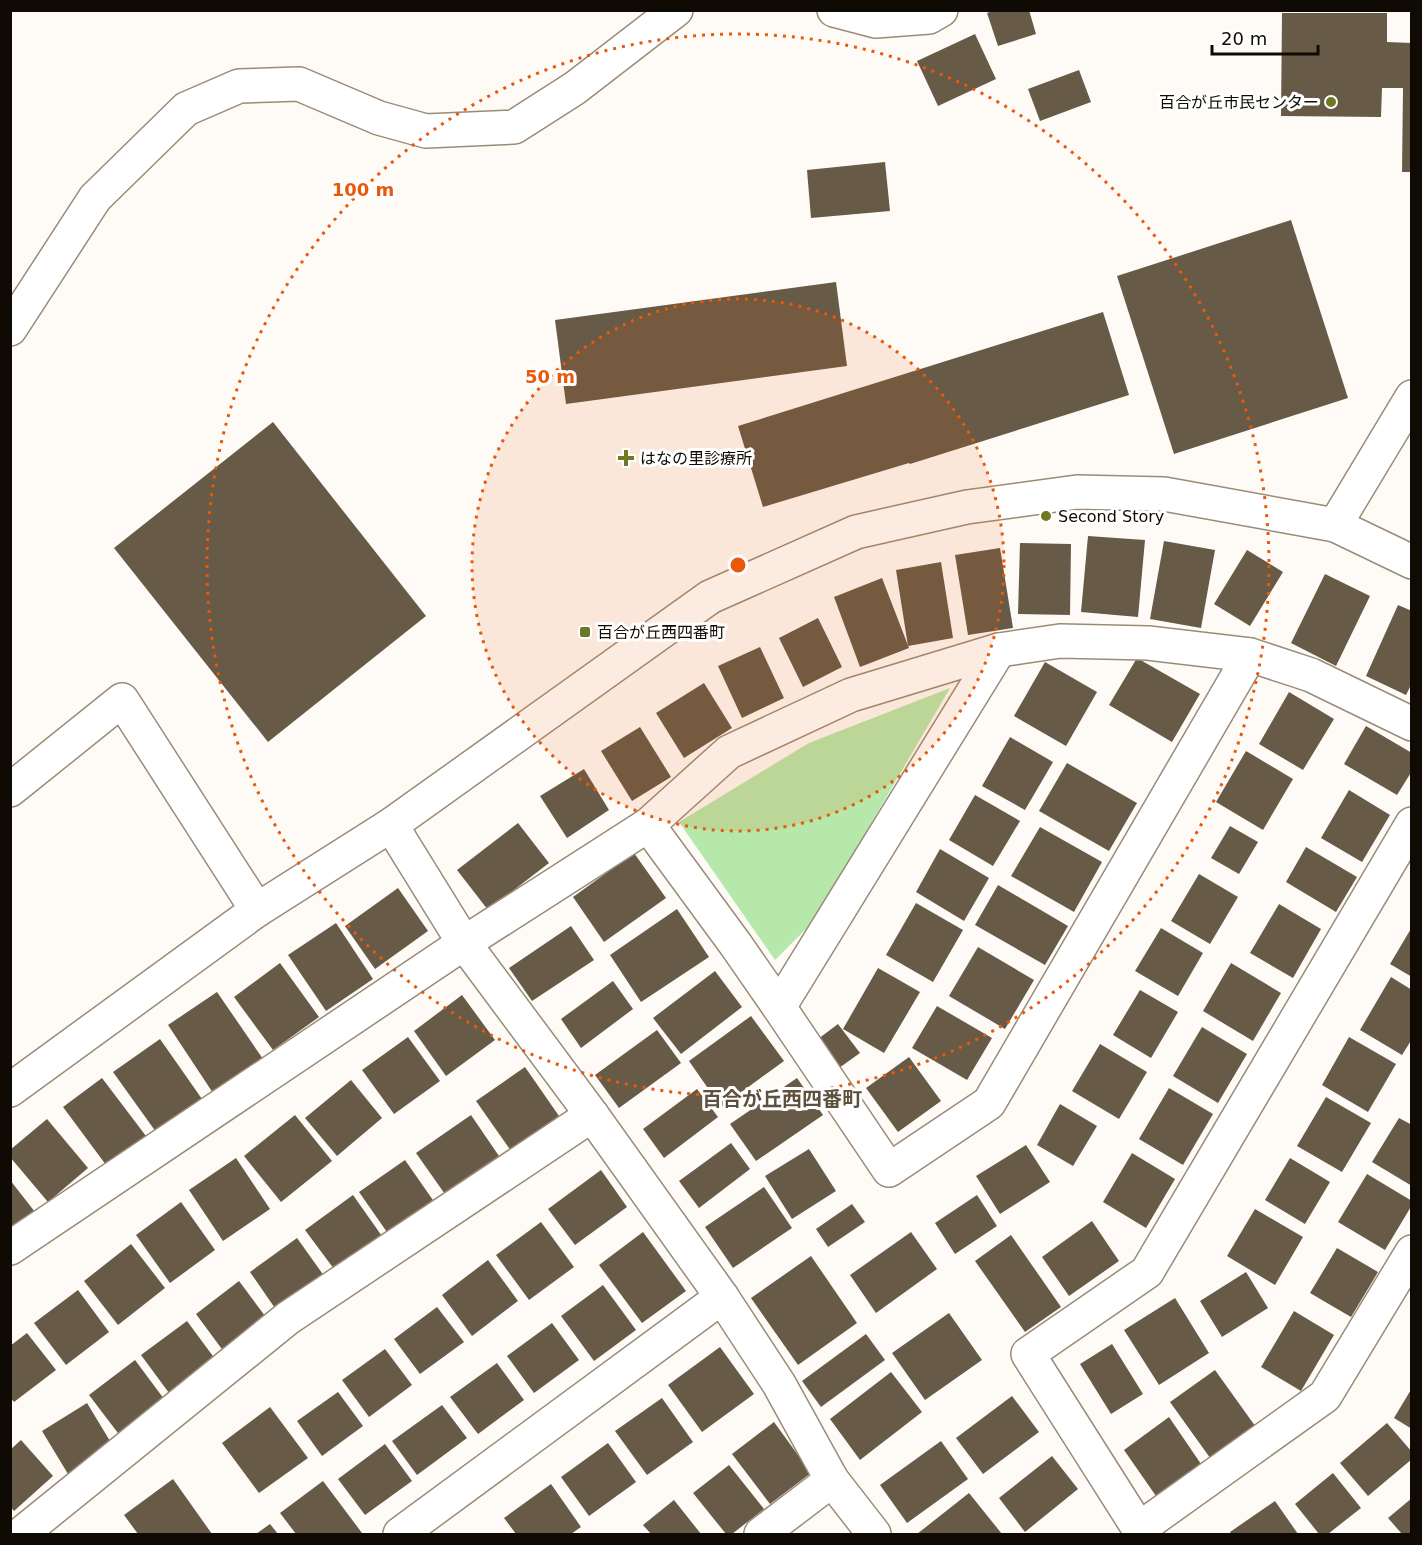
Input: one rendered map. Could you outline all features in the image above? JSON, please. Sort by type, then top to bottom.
[{"type":"street","points":[[10,329],[95,198],[186,109],[239,86],[299,84],[379,118],[426,131],[514,127],[574,88],[676,10]]},
{"type":"street","points":[[834,10],[876,21],[928,13]]},
{"type":"street","points":[[1335,525],[1412,397]]},
{"type":"street","points":[[10,1090],[257,910],[391,825],[710,597],[856,532],[967,507],[1077,492],[1164,495],[1335,525],[1412,562]]},
{"type":"street","points":[[10,1248],[464,943],[648,825],[729,752],[850,695],[999,650],[1060,642],[1148,643],[1250,655],[1311,675],[1412,724]]},
{"type":"street","points":[[779,1006],[999,650]]},
{"type":"street","points":[[648,825],[779,1006],[889,1170],[989,1103],[1250,655]]},
{"type":"street","points":[[10,789],[122,700],[257,910]]},
{"type":"street","points":[[1412,824],[1147,1272],[1028,1354],[1139,1529],[1325,1396],[1412,1252]]},
{"type":"street","points":[[391,825],[464,943],[722,1297],[778,1384],[832,1479],[874,1534]]},
{"type":"street","points":[[21,1534],[288,1318],[592,1116]]},
{"type":"street","points":[[400,1534],[722,1297]]},
{"type":"street","points":[[761,1534],[832,1479]]},
{"type":"green space","points":[[950,688],[814,921],[775,960],[679,822],[809,743]]},
{"type":"building","points":[[995,10],[1029,10],[1036,34],[998,46],[987,13]]},
{"type":"building","name":"百合が丘市民センター","points":[[1282,13],[1387,13],[1387,42],[1412,43],[1412,172],[1402,172],[1403,88],[1382,88],[1381,117],[1281,116]]},
{"type":"building","points":[[975,34],[996,79],[938,106],[917,61]]},
{"type":"building","points":[[1079,70],[1091,102],[1040,121],[1028,89]]},
{"type":"building","points":[[885,162],[890,211],[811,218],[807,170]]},
{"type":"building","points":[[1291,220],[1348,398],[1174,454],[1117,276]]},
{"type":"building","points":[[836,282],[847,366],[566,404],[555,320]]},
{"type":"building","points":[[1103,312],[1129,395],[910,464],[763,507],[738,426]]},
{"type":"building","points":[[273,422],[426,616],[268,742],[114,548]]},
{"type":"building","points":[[1088,536],[1145,540],[1138,617],[1081,612]]},
{"type":"building","points":[[1164,541],[1215,550],[1201,628],[1150,619]]},
{"type":"building","points":[[1020,543],[1071,544],[1070,615],[1018,614]]},
{"type":"building","points":[[1000,548],[1013,628],[968,635],[955,555]]},
{"type":"building","points":[[1247,550],[1283,572],[1250,626],[1214,604]]},
{"type":"building","points":[[941,562],[953,638],[908,646],[896,570]]},
{"type":"building","points":[[1325,574],[1370,596],[1336,666],[1291,643]]},
{"type":"building","points":[[882,578],[909,648],[860,667],[834,597]]},
{"type":"building","points":[[1398,605],[1412,611],[1412,683],[1406,695],[1366,676]]},
{"type":"building","points":[[818,618],[842,667],[803,687],[779,638]]},
{"type":"building","points":[[760,647],[784,698],[742,718],[718,666]]},
{"type":"building","points":[[1137,658],[1200,694],[1172,742],[1109,705]]},
{"type":"building","points":[[1045,662],[1097,692],[1066,746],[1014,716]]},
{"type":"building","points":[[704,683],[732,728],[684,758],[656,713]]},
{"type":"building","points":[[1289,692],[1334,719],[1303,770],[1259,744]]},
{"type":"building","points":[[1366,726],[1412,753],[1412,771],[1397,795],[1344,764]]},
{"type":"building","points":[[640,727],[671,777],[632,801],[601,751]]},
{"type":"building","points":[[1010,737],[1053,762],[1025,810],[982,786]]},
{"type":"building","points":[[1246,751],[1293,779],[1263,830],[1216,802]]},
{"type":"building","points":[[1067,763],[1137,803],[1109,851],[1039,811]]},
{"type":"building","points":[[584,769],[609,810],[567,838],[540,796]]},
{"type":"building","points":[[1349,790],[1390,815],[1362,862],[1321,838]]},
{"type":"building","points":[[975,795],[1020,821],[993,866],[949,840]]},
{"type":"building","points":[[518,823],[549,863],[488,910],[457,870]]},
{"type":"building","points":[[1230,826],[1258,842],[1239,874],[1211,858]]},
{"type":"building","points":[[1040,827],[1102,862],[1074,912],[1011,876]]},
{"type":"building","points":[[1306,847],[1357,877],[1336,912],[1286,882]]},
{"type":"building","points":[[940,849],[989,878],[964,921],[916,892]]},
{"type":"building","points":[[634,853],[666,898],[604,942],[573,897]]},
{"type":"building","points":[[1199,874],[1238,897],[1210,944],[1171,921]]},
{"type":"building","points":[[998,885],[1068,926],[1045,965],[975,925]]},
{"type":"building","points":[[398,888],[428,931],[375,969],[345,926]]},
{"type":"building","points":[[916,903],[963,930],[933,982],[886,955]]},
{"type":"building","points":[[1279,904],[1321,929],[1293,978],[1250,953]]},
{"type":"building","points":[[677,909],[709,957],[641,1002],[610,955]]},
{"type":"building","points":[[336,923],[373,979],[326,1011],[288,955]]},
{"type":"building","points":[[571,926],[594,960],[532,1001],[509,968]]},
{"type":"building","points":[[1412,927],[1412,977],[1390,964]]},
{"type":"building","points":[[1161,928],[1203,953],[1178,996],[1135,971]]},
{"type":"building","points":[[978,947],[1034,980],[1005,1029],[949,996]]},
{"type":"building","points":[[280,963],[319,1017],[273,1050],[234,997]]},
{"type":"building","points":[[1231,963],[1281,993],[1253,1041],[1203,1011]]},
{"type":"building","points":[[878,968],[920,992],[884,1053],[843,1029]]},
{"type":"building","points":[[715,971],[742,1007],[681,1054],[653,1018]]},
{"type":"building","points":[[1391,977],[1412,990],[1412,1039],[1402,1055],[1360,1030]]},
{"type":"building","points":[[613,981],[633,1009],[581,1048],[561,1019]]},
{"type":"building","points":[[1140,990],[1178,1012],[1151,1058],[1113,1035]]},
{"type":"building","points":[[217,992],[263,1059],[213,1093],[168,1025]]},
{"type":"building","points":[[462,995],[495,1040],[446,1076],[414,1031]]},
{"type":"building","points":[[937,1006],[992,1038],[967,1080],[912,1048]]},
{"type":"building","points":[[751,1016],[784,1061],[721,1107],[689,1061]]},
{"type":"building","points":[[838,1024],[860,1053],[839,1068],[818,1039]]},
{"type":"building","points":[[1202,1027],[1247,1054],[1218,1103],[1173,1076]]},
{"type":"building","points":[[657,1030],[681,1063],[619,1108],[595,1075]]},
{"type":"building","points":[[408,1037],[440,1081],[394,1114],[362,1070]]},
{"type":"building","points":[[1349,1037],[1396,1064],[1368,1112],[1322,1085]]},
{"type":"building","points":[[160,1039],[202,1099],[156,1132],[113,1072]]},
{"type":"building","points":[[1100,1044],[1147,1072],[1119,1119],[1072,1091]]},
{"type":"building","points":[[909,1057],[941,1101],[898,1132],[866,1088]]},
{"type":"building","points":[[525,1067],[559,1116],[511,1151],[476,1101]]},
{"type":"building","points":[[102,1078],[149,1140],[109,1169],[63,1107]]},
{"type":"building","points":[[797,1078],[823,1115],[756,1161],[730,1124]]},
{"type":"building","points":[[351,1080],[382,1118],[337,1156],[305,1118]]},
{"type":"building","points":[[1169,1088],[1213,1114],[1183,1165],[1139,1139]]},
{"type":"building","points":[[697,1089],[718,1117],[664,1158],[643,1129]]},
{"type":"building","points":[[1326,1097],[1371,1123],[1342,1172],[1297,1146]]},
{"type":"building","points":[[1060,1104],[1097,1126],[1073,1166],[1037,1145]]},
{"type":"building","points":[[295,1115],[332,1161],[281,1202],[244,1156]]},
{"type":"building","points":[[471,1115],[501,1159],[447,1197],[416,1153]]},
{"type":"building","points":[[1399,1118],[1412,1125],[1412,1186],[1372,1162]]},
{"type":"building","points":[[47,1119],[88,1168],[48,1202],[10,1157],[10,1150]]},
{"type":"building","points":[[731,1143],[750,1169],[699,1208],[679,1181]]},
{"type":"building","points":[[1026,1145],[1050,1182],[1000,1214],[976,1176]]},
{"type":"building","points":[[809,1149],[836,1191],[792,1219],[765,1176]]},
{"type":"building","points":[[1132,1153],[1175,1179],[1146,1228],[1103,1202]]},
{"type":"building","points":[[236,1158],[270,1209],[223,1241],[189,1190]]},
{"type":"building","points":[[1290,1158],[1330,1182],[1305,1224],[1265,1200]]},
{"type":"building","points":[[405,1160],[435,1203],[389,1235],[359,1192]]},
{"type":"building","points":[[601,1170],[627,1207],[575,1245],[548,1209]]},
{"type":"building","points":[[1367,1174],[1412,1201],[1412,1205],[1385,1250],[1338,1222]]},
{"type":"building","points":[[10,1180],[35,1212],[10,1230]]},
{"type":"building","points":[[764,1187],[792,1228],[733,1268],[705,1227]]},
{"type":"building","points":[[353,1195],[384,1239],[337,1273],[305,1230]]},
{"type":"building","points":[[977,1195],[997,1226],[955,1254],[935,1223]]},
{"type":"building","points":[[181,1202],[215,1250],[170,1283],[136,1235]]},
{"type":"building","points":[[852,1204],[865,1222],[828,1247],[816,1229]]},
{"type":"building","points":[[1255,1209],[1303,1237],[1275,1285],[1227,1256]]},
{"type":"building","points":[[1092,1221],[1119,1261],[1069,1296],[1042,1257]]},
{"type":"building","points":[[541,1222],[574,1267],[529,1300],[496,1255]]},
{"type":"building","points":[[643,1232],[686,1291],[642,1323],[599,1265]]},
{"type":"building","points":[[911,1232],[937,1269],[876,1313],[850,1275]]},
{"type":"building","points":[[1011,1235],[1061,1307],[1025,1332],[975,1261]]},
{"type":"building","points":[[297,1238],[327,1280],[279,1314],[250,1272]]},
{"type":"building","points":[[131,1244],[165,1288],[118,1325],[84,1281]]},
{"type":"building","points":[[1337,1248],[1378,1272],[1351,1317],[1310,1293]]},
{"type":"building","points":[[811,1256],[857,1323],[798,1365],[751,1298]]},
{"type":"building","points":[[488,1260],[518,1301],[472,1336],[442,1295]]},
{"type":"building","points":[[1246,1272],[1268,1308],[1222,1337],[1200,1301]]},
{"type":"building","points":[[239,1281],[271,1324],[227,1356],[196,1314]]},
{"type":"building","points":[[603,1285],[636,1330],[594,1361],[561,1316]]},
{"type":"building","points":[[78,1290],[109,1332],[66,1365],[34,1323]]},
{"type":"building","points":[[1175,1298],[1209,1353],[1159,1385],[1124,1330]]},
{"type":"building","points":[[437,1307],[464,1342],[420,1374],[394,1339]]},
{"type":"building","points":[[1294,1311],[1334,1335],[1301,1391],[1261,1367]]},
{"type":"building","points":[[949,1313],[982,1360],[925,1400],[892,1353]]},
{"type":"building","points":[[187,1321],[218,1363],[172,1397],[141,1355]]},
{"type":"building","points":[[552,1323],[579,1360],[534,1393],[507,1356]]},
{"type":"building","points":[[27,1333],[56,1370],[14,1402],[10,1397],[10,1346]]},
{"type":"building","points":[[866,1334],[885,1360],[821,1407],[802,1381]]},
{"type":"building","points":[[1112,1344],[1143,1394],[1111,1414],[1080,1364]]},
{"type":"building","points":[[720,1347],[754,1394],[702,1432],[668,1385]]},
{"type":"building","points":[[385,1349],[412,1385],[369,1417],[342,1380]]},
{"type":"building","points":[[135,1360],[167,1403],[121,1437],[89,1395]]},
{"type":"building","points":[[497,1363],[524,1400],[478,1434],[450,1397]]},
{"type":"building","points":[[1215,1370],[1258,1430],[1213,1462],[1170,1402]]},
{"type":"building","points":[[891,1372],[922,1412],[860,1460],[830,1419]]},
{"type":"building","points":[[1412,1388],[1412,1429],[1394,1418]]},
{"type":"building","points":[[338,1392],[363,1426],[322,1456],[297,1421]]},
{"type":"building","points":[[1012,1396],[1039,1432],[983,1474],[956,1438]]},
{"type":"building","points":[[662,1398],[693,1442],[647,1475],[615,1431]]},
{"type":"building","points":[[87,1403],[113,1446],[68,1474],[42,1431]]},
{"type":"building","points":[[442,1405],[467,1438],[417,1475],[392,1441]]},
{"type":"building","points":[[270,1407],[308,1458],[259,1493],[222,1443]]},
{"type":"building","points":[[1169,1417],[1201,1464],[1156,1496],[1124,1450]]},
{"type":"building","points":[[774,1422],[811,1473],[770,1504],[732,1454]]},
{"type":"building","points":[[1387,1423],[1412,1452],[1412,1459],[1368,1496],[1340,1463]]},
{"type":"building","points":[[21,1440],[53,1476],[14,1511],[10,1506],[10,1450]]},
{"type":"building","points":[[941,1441],[968,1479],[907,1523],[880,1485]]},
{"type":"building","points":[[608,1443],[636,1482],[589,1516],[561,1477]]},
{"type":"building","points":[[385,1444],[412,1481],[365,1515],[338,1479]]},
{"type":"building","points":[[1052,1456],[1078,1489],[1025,1532],[999,1498]]},
{"type":"building","points":[[729,1465],[764,1509],[732,1534],[726,1534],[693,1493]]},
{"type":"building","points":[[1333,1473],[1361,1508],[1328,1534],[1319,1534],[1295,1504]]},
{"type":"building","points":[[173,1479],[212,1534],[138,1534],[124,1515]]},
{"type":"building","points":[[323,1481],[362,1533],[296,1534],[280,1513]]},
{"type":"building","points":[[551,1484],[581,1527],[571,1534],[516,1534],[504,1518]]},
{"type":"building","points":[[969,1493],[1002,1534],[917,1534]]},
{"type":"building","points":[[1412,1498],[1412,1534],[1402,1534],[1388,1518]]},
{"type":"building","points":[[674,1500],[701,1534],[651,1534],[643,1525]]},
{"type":"building","points":[[1275,1501],[1298,1534],[1231,1534],[1230,1532]]},
{"type":"building","points":[[270,1524],[278,1534],[256,1534]]},
{"type":"place","name":"百合が丘市民センター","points":[[1331,102]]},
{"type":"place","name":"はなの里診療所","points":[[626,458]]},
{"type":"place","name":"Second Story","points":[[1046,516]]},
{"type":"place","name":"百合が丘西四番町","points":[[585,632]]},
{"type":"district","name":"百合が丘西四番町","points":[[782,1099]]}]
